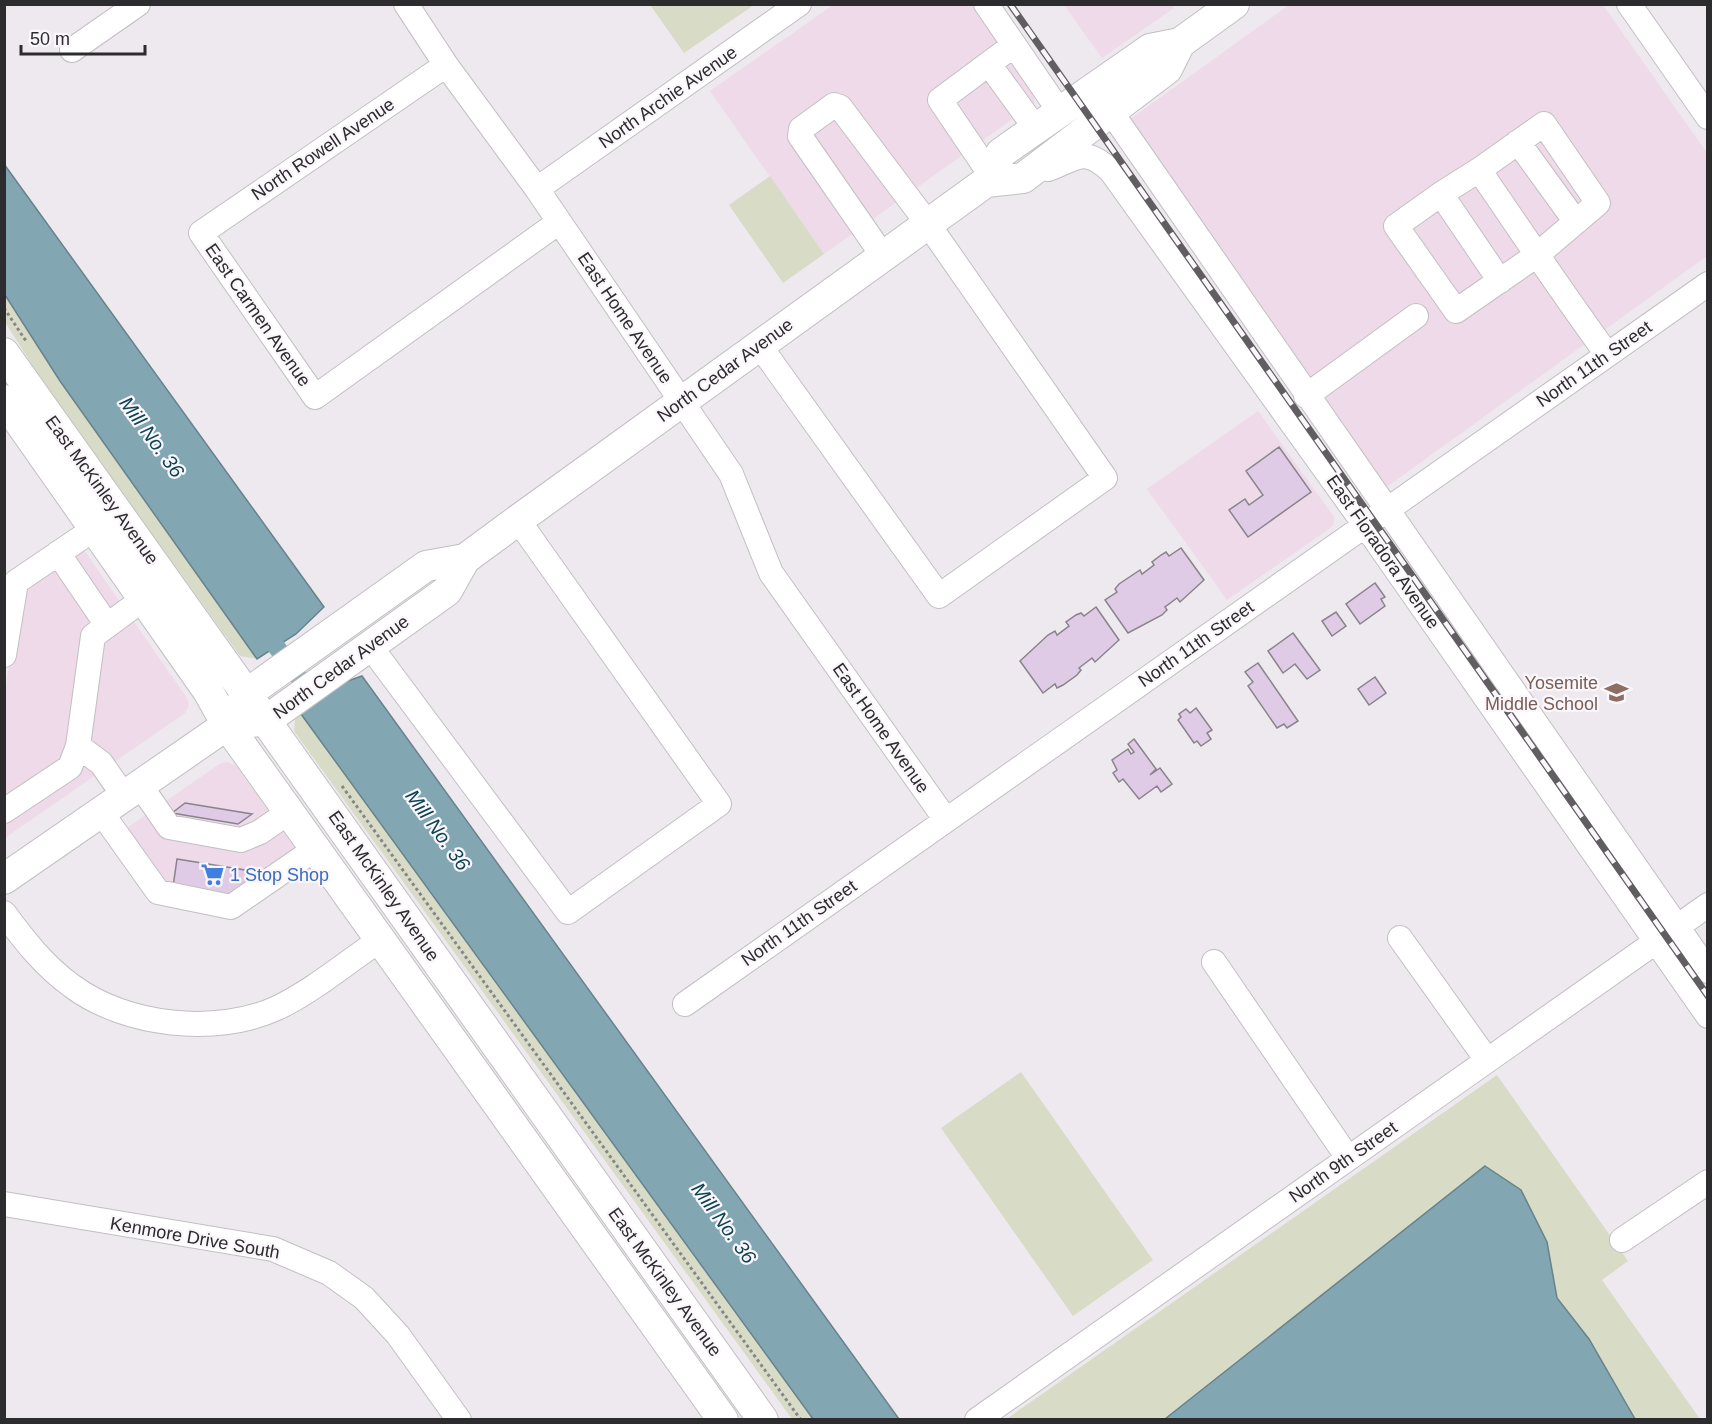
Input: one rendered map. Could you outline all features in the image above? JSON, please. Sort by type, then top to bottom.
[{"type":"main road","name":"North Cedar Avenue","points":[[227,724],[277,713],[447,591],[465,560],[518,520],[928,224],[988,178],[1001,153],[1150,50],[1180,43],[1234,4]]},
{"type":"main road","name":"North Cedar Avenue","points":[[988,178],[1023,178],[1167,69],[1180,43]]},
{"type":"main road","name":"East McKinley Avenue","points":[[4,353],[258,686],[538,1104],[763,1419]]},
{"type":"main road","name":"East McKinley Avenue","points":[[7,409],[208,691],[227,724],[315,849],[723,1419]]},
{"type":"main road","name":"North Cedar Avenue","points":[[4,879],[227,724],[258,686],[426,566],[465,560]]},
{"type":"main road","points":[[428,1006],[443,1006],[453,1014],[488,1062],[538,1104]]},
{"type":"street","points":[[72,50],[138,4]]},
{"type":"street","name":"East Home Avenue","points":[[406,4],[446,66],[537,189],[731,474],[771,573],[946,820]]},
{"type":"street","name":"North Archie Avenue","points":[[537,189],[799,4]]},
{"type":"street","points":[[986,4],[1060,111]]},
{"type":"street","points":[[1629,4],[1707,117]]},
{"type":"street","points":[[988,178],[940,100],[1014,45]]},
{"type":"street","points":[[989,64],[1036,129]]},
{"type":"street","name":"North Rowell Avenue","points":[[201,232],[446,66]]},
{"type":"street","points":[[760,346],[939,596],[1105,478],[928,224],[840,107],[834,105],[801,129],[800,136],[883,256]]},
{"type":"street","name":"East Floradora Avenue","points":[[1111,112],[1385,511],[1707,971]]},
{"type":"street","points":[[1544,124],[1598,203],[1537,255],[1456,311],[1396,226],[1479,170],[1544,124]]},
{"type":"street","points":[[1518,142],[1576,222]]},
{"type":"street","name":"East Floradora Avenue","points":[[1023,178],[1076,156],[1088,155],[1099,160],[1112,171],[1365,525],[1707,1016]]},
{"type":"street","points":[[1479,170],[1607,354]]},
{"type":"street","points":[[1441,194],[1500,281]]},
{"type":"street","name":"East Carmen Avenue","points":[[201,232],[315,397],[559,222]]},
{"type":"street","name":"North 11th Street","points":[[685,1004],[1707,284]]},
{"type":"street","points":[[1306,396],[1416,316]]},
{"type":"street","points":[[358,655],[568,912],[719,804],[518,520]]},
{"type":"street","points":[[4,655],[15,582],[94,529]]},
{"type":"street","points":[[58,554],[107,625]]},
{"type":"street","points":[[4,812],[70,767],[78,746],[93,636],[142,600]]},
{"type":"street","points":[[78,746],[101,763],[122,798],[158,892],[231,907],[315,849]]},
{"type":"street","points":[[122,798],[169,827],[241,840],[260,832],[289,812]]},
{"type":"street","name":"North 9th Street","points":[[978,1419],[1707,905]]},
{"type":"street","points":[[4,912],[28,946],[73,988],[96,1001],[124,1011],[178,1023],[227,1022],[276,1008],[380,940]]},
{"type":"street","points":[[1400,938],[1487,1060]]},
{"type":"street","points":[[1214,962],[1348,1158]]},
{"type":"street","points":[[1622,1240],[1707,1182]]},
{"type":"street","name":"Kenmore Drive South","points":[[4,1204],[273,1249],[329,1273],[364,1298],[398,1335],[459,1419]]},
{"type":"path","points":[[337,780],[801,1419]]},
{"type":"shaded area","points":[[972,4],[1033,93],[1035,103],[824,254],[710,91],[833,5]]},
{"type":"shaded area","points":[[1064,5],[1172,5],[1174,8],[1102,58]]},
{"type":"shaded area","points":[[1289,5],[1603,5],[1707,153],[1707,256],[1388,486],[1383,487],[1125,123]]},
{"type":"shaded area","points":[[1258,411],[1334,517],[1333,526],[1227,600],[1147,489]]},
{"type":"shaded area","points":[[79,543],[187,698],[189,706],[185,713],[5,838],[5,695],[19,586]]},
{"type":"shaded area","points":[[228,762],[236,766],[296,850],[227,897],[163,885],[124,830],[221,763]]},
{"type":"green space","points":[[650,5],[754,5],[684,53]]},
{"type":"green space","points":[[770,176],[824,254],[783,283],[729,205]]},
{"type":"green space","points":[[4,295],[60,381],[257,659],[240,656],[48,390],[5,322]]},
{"type":"green space","points":[[301,714],[813,1419],[792,1419],[294,731],[295,717]]},
{"type":"green space","points":[[1021,1072],[1153,1260],[1073,1316],[941,1128]]},
{"type":"green space","points":[[1497,1075],[1628,1261],[1602,1280],[1700,1419],[1005,1420]]},
{"type":"water","points":[[4,164],[324,607],[296,634],[257,659],[60,381],[5,295]]},
{"type":"water","points":[[362,676],[899,1419],[813,1419],[301,714],[334,686]]},
{"type":"water","points":[[1485,1166],[1521,1190],[1547,1242],[1557,1298],[1589,1339],[1635,1419],[1165,1419]]},
{"type":"building","points":[[1279,447],[1311,492],[1248,537],[1229,510],[1245,499],[1249,505],[1263,495],[1246,471]]},
{"type":"building","points":[[1181,548],[1204,580],[1180,602],[1177,598],[1165,607],[1167,610],[1162,615],[1128,633],[1105,600],[1117,592],[1115,589],[1119,584],[1140,570],[1142,574],[1154,565],[1152,562],[1161,555],[1166,552],[1169,556]]},
{"type":"building","points":[[1375,583],[1385,597],[1381,599],[1385,606],[1360,624],[1346,604]]},
{"type":"building","points":[[1096,607],[1119,640],[1095,662],[1092,658],[1079,668],[1081,670],[1077,675],[1063,685],[1057,688],[1055,684],[1043,693],[1020,661],[1048,635],[1055,631],[1057,635],[1069,626],[1066,622],[1081,613],[1084,616]]},
{"type":"building","points":[[1336,612],[1346,626],[1332,636],[1322,621]]},
{"type":"building","points":[[1293,633],[1320,670],[1307,679],[1295,664],[1283,673],[1268,651]]},
{"type":"building","points":[[1258,663],[1298,721],[1287,728],[1284,724],[1277,728],[1248,686],[1253,682],[1245,672]]},
{"type":"building","points":[[1375,677],[1386,693],[1369,705],[1358,689]]},
{"type":"building","points":[[1196,708],[1212,730],[1207,733],[1211,739],[1201,746],[1197,741],[1194,743],[1178,720],[1181,717],[1179,714],[1186,709],[1190,713]]},
{"type":"building","points":[[1134,739],[1156,769],[1150,775],[1160,768],[1172,784],[1161,792],[1157,786],[1139,799],[1123,779],[1119,782],[1113,773],[1117,770],[1112,760],[1128,749],[1131,754],[1134,752],[1128,744]]},
{"type":"building","points":[[185,803],[252,814],[238,824],[172,813]]},
{"type":"building","name":"1 Stop Shop","points":[[177,859],[245,870],[252,880],[227,897],[173,887]]},
{"type":"waterway","name":"Mill No. 36","points":[[262,627],[313,697]]},
{"type":"railway","points":[[1010,4],[1708,996]]},
{"type":"place","name":"Yosemite Middle School","points":[[1616,693]]},
{"type":"place","name":"1 Stop Shop","points":[[212,875]]}]
